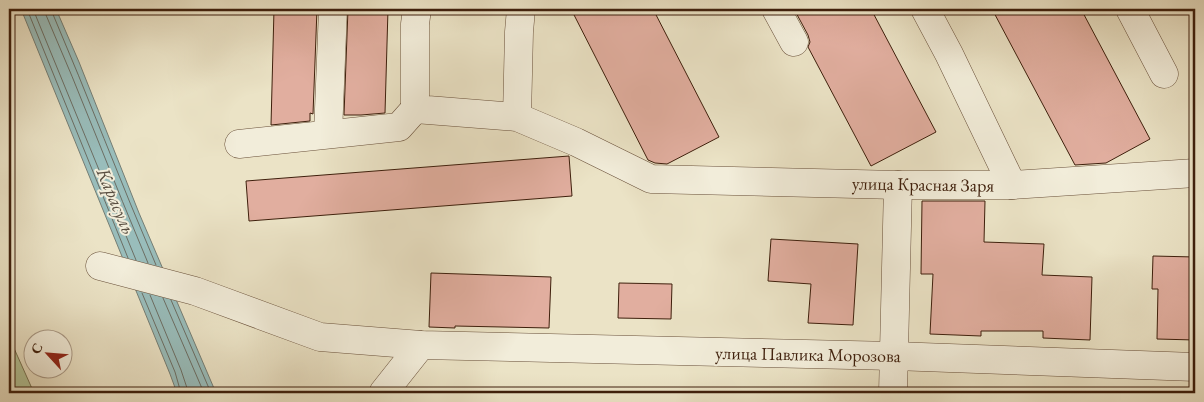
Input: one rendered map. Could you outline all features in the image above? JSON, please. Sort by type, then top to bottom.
[{"type":"street","points":[[328,134],[333,9]]},
{"type":"street","points":[[239,144],[399,127],[415,109],[414,24],[417,9]]},
{"type":"street","points":[[415,109],[517,116],[521,9]]},
{"type":"street","points":[[776,9],[794,42]]},
{"type":"street","points":[[925,9],[949,54],[1012,185]]},
{"type":"street","points":[[1130,9],[1164,74]]},
{"type":"street","name":"улица Красная Заря","points":[[517,116],[651,178],[898,185],[1012,185],[1195,173]]},
{"type":"street","points":[[893,393],[898,185]]},
{"type":"street","name":"улица Павлика Морозова","points":[[100,266],[195,291],[320,337],[421,345],[894,356],[1195,367]]},
{"type":"street","points":[[383,393],[421,345]]},
{"type":"green space","points":[[9,337],[22,366],[22,380],[28,380],[34,393],[9,393]]},
{"type":"water","name":"Карасуль","points":[[21,9],[56,9],[139,213],[216,393],[177,393]]},
{"type":"building","points":[[274,9],[317,9],[313,114],[310,113],[310,121],[271,125]]},
{"type":"building","points":[[348,9],[388,9],[385,113],[344,115]]},
{"type":"building","points":[[571,9],[653,9],[719,137],[667,164],[648,160]]},
{"type":"building","points":[[794,9],[871,9],[936,132],[871,166],[808,47],[810,42],[808,35]]},
{"type":"building","points":[[992,9],[1081,9],[1150,139],[1106,163],[1075,165]]},
{"type":"building","points":[[569,156],[572,196],[249,221],[246,181]]},
{"type":"building","points":[[922,201],[985,201],[984,242],[1044,244],[1042,275],[1092,277],[1090,340],[1043,338],[1043,331],[981,331],[981,336],[930,334],[933,274],[921,274]]},
{"type":"building","points":[[771,239],[858,244],[853,325],[808,323],[811,284],[768,281]]},
{"type":"building","points":[[1153,256],[1195,257],[1195,340],[1157,339],[1158,289],[1152,289]]},
{"type":"building","points":[[431,273],[551,277],[549,328],[429,327]]},
{"type":"building","points":[[619,283],[672,284],[671,319],[618,318]]}]
